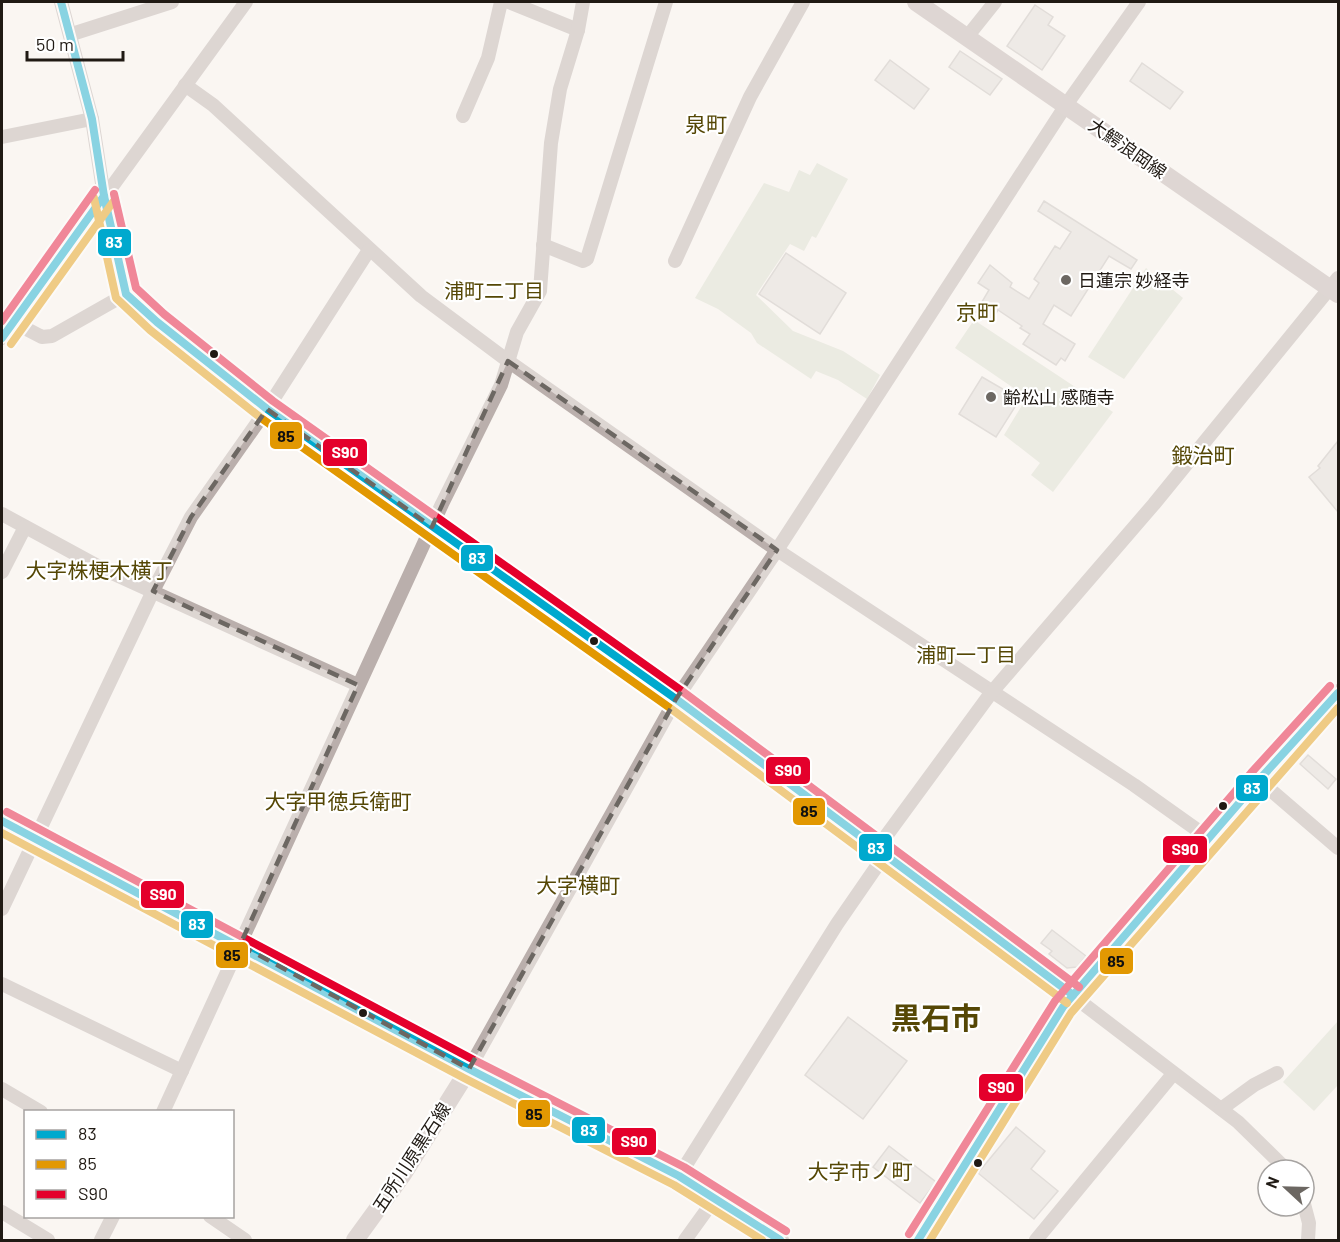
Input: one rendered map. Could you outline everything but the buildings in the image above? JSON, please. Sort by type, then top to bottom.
[{"type":"main road","name":"大鰐浪岡線","points":[[916,2],[1336,287]]},
{"type":"main road","points":[[918,1240],[1063,1007],[1259,780],[1338,693]]},
{"type":"main road","points":[[2,821],[240,945],[469,1069],[679,1176],[716,1197],[780,1240]]},
{"type":"main road","name":"五所川原黒石線","points":[[355,1240],[403,1174],[469,1069]]},
{"type":"street","points":[[61,2],[72,34],[92,119],[104,196],[126,294],[157,322],[267,409],[676,699],[882,850],[1221,1109],[1256,1137],[1276,1158]]},
{"type":"street","points":[[72,34],[172,2]]},
{"type":"street","points":[[2,338],[246,2]]},
{"type":"street","points":[[463,116],[488,58],[501,2]]},
{"type":"street","points":[[510,2],[578,30]]},
{"type":"street","points":[[164,1110],[358,685],[501,385],[517,332],[540,291],[551,143],[560,89],[578,30],[583,2]]},
{"type":"street","points":[[543,245],[583,261],[586,259],[666,2]]},
{"type":"street","points":[[675,261],[750,97],[803,2]]},
{"type":"street","points":[[967,37],[995,2]]},
{"type":"street","points":[[469,1069],[676,699],[777,550],[1066,105],[1139,2]]},
{"type":"street","points":[[185,85],[213,105],[422,296],[508,361],[777,550],[1134,785],[1210,839]]},
{"type":"street","points":[[2,137],[92,119]]},
{"type":"street","points":[[2,909],[153,591],[191,517],[267,409],[369,250]]},
{"type":"street","points":[[679,1176],[882,850],[991,693],[1154,504],[1336,287]]},
{"type":"street","points":[[13,322],[42,337],[52,336],[126,294]]},
{"type":"street","points":[[2,514],[104,569],[358,685]]},
{"type":"street","points":[[2,572],[26,527]]},
{"type":"street","points":[[1259,780],[1338,848]]},
{"type":"street","points":[[2,984],[182,1071]]},
{"type":"street","points":[[1221,1109],[1254,1085],[1277,1073]]},
{"type":"street","points":[[1036,1240],[1173,1074]]},
{"type":"street","points":[[2,1089],[38,1110]]},
{"type":"street","points":[[685,1240],[716,1197]]},
{"type":"street","points":[[2,1212],[48,1240]]},
{"type":"street","points":[[101,1240],[112,1218]]},
{"type":"street","points":[[213,1218],[245,1240]]},
{"type":"street","points":[[1308,1218],[1308,1240]]},
{"type":"highlighted area","points":[[508,361],[777,550],[676,699],[469,1069],[240,945],[358,685],[153,591],[191,517],[267,409],[432,527]]},
{"type":"shaded area","points":[[817,163],[848,179],[816,238],[812,236],[804,251],[790,244],[756,295],[793,331],[843,351],[880,375],[867,399],[838,380],[816,371],[811,379],[757,343],[751,333],[718,309],[695,298],[764,183],[789,192],[799,170],[810,175]]},
{"type":"shaded area","points":[[1146,268],[1183,298],[1124,379],[1088,357]]},
{"type":"shaded area","points":[[974,320],[1113,412],[1053,492],[1031,475],[1040,463],[1004,435],[1027,397],[955,348]]},
{"type":"shaded area","points":[[1338,1021],[1338,1085],[1314,1111],[1283,1082]]},
{"type":"transit line","name":"83","points":[[61,2],[92,119],[104,196],[126,294],[157,322],[267,409],[676,699],[1073,995]]},
{"type":"transit line","name":"S90","points":[[2,321],[95,190]]},
{"type":"transit line","name":"S90","points":[[114,194],[136,288],[164,314],[273,401],[682,691],[1079,987]]},
{"type":"transit line","name":"83","points":[[2,338],[104,196]]},
{"type":"transit line","name":"85","points":[[94,198],[116,298],[150,330],[261,418],[670,708],[1067,1003]]},
{"type":"transit line","name":"85","points":[[11,344],[113,202]]},
{"type":"transit line","name":"S90","points":[[909,1234],[1055,1001],[1251,773],[1330,686]]},
{"type":"transit line","name":"83","points":[[918,1240],[1063,1007],[1259,780],[1338,693]]},
{"type":"transit line","name":"85","points":[[930,1240],[1071,1013],[1338,708]]},
{"type":"transit line","name":"S90","points":[[7,812],[474,1060],[684,1167],[786,1231]]},
{"type":"transit line","name":"83","points":[[2,821],[469,1069],[679,1176],[780,1240]]},
{"type":"transit line","name":"85","points":[[2,833],[464,1078],[674,1185],[762,1240]]},
{"type":"place","name":"日蓮宗 妙経寺","points":[[1066,280]]},
{"type":"place","name":"齢松山 感随寺","points":[[991,397]]},
{"type":"district","name":"泉町","points":[[706,123]]},
{"type":"district","name":"浦町二丁目","points":[[494,290]]},
{"type":"district","name":"京町","points":[[977,311]]},
{"type":"district","name":"鍛治町","points":[[1203,454]]},
{"type":"district","name":"大字株梗木横丁","points":[[99,569]]},
{"type":"district","name":"浦町一丁目","points":[[966,654]]},
{"type":"district","name":"大字甲徳兵衛町","points":[[338,800]]},
{"type":"district","name":"大字横町","points":[[578,884]]},
{"type":"district","name":"黒石市","points":[[936,1017]]},
{"type":"district","name":"大字市ノ町","points":[[860,1170]]}]
